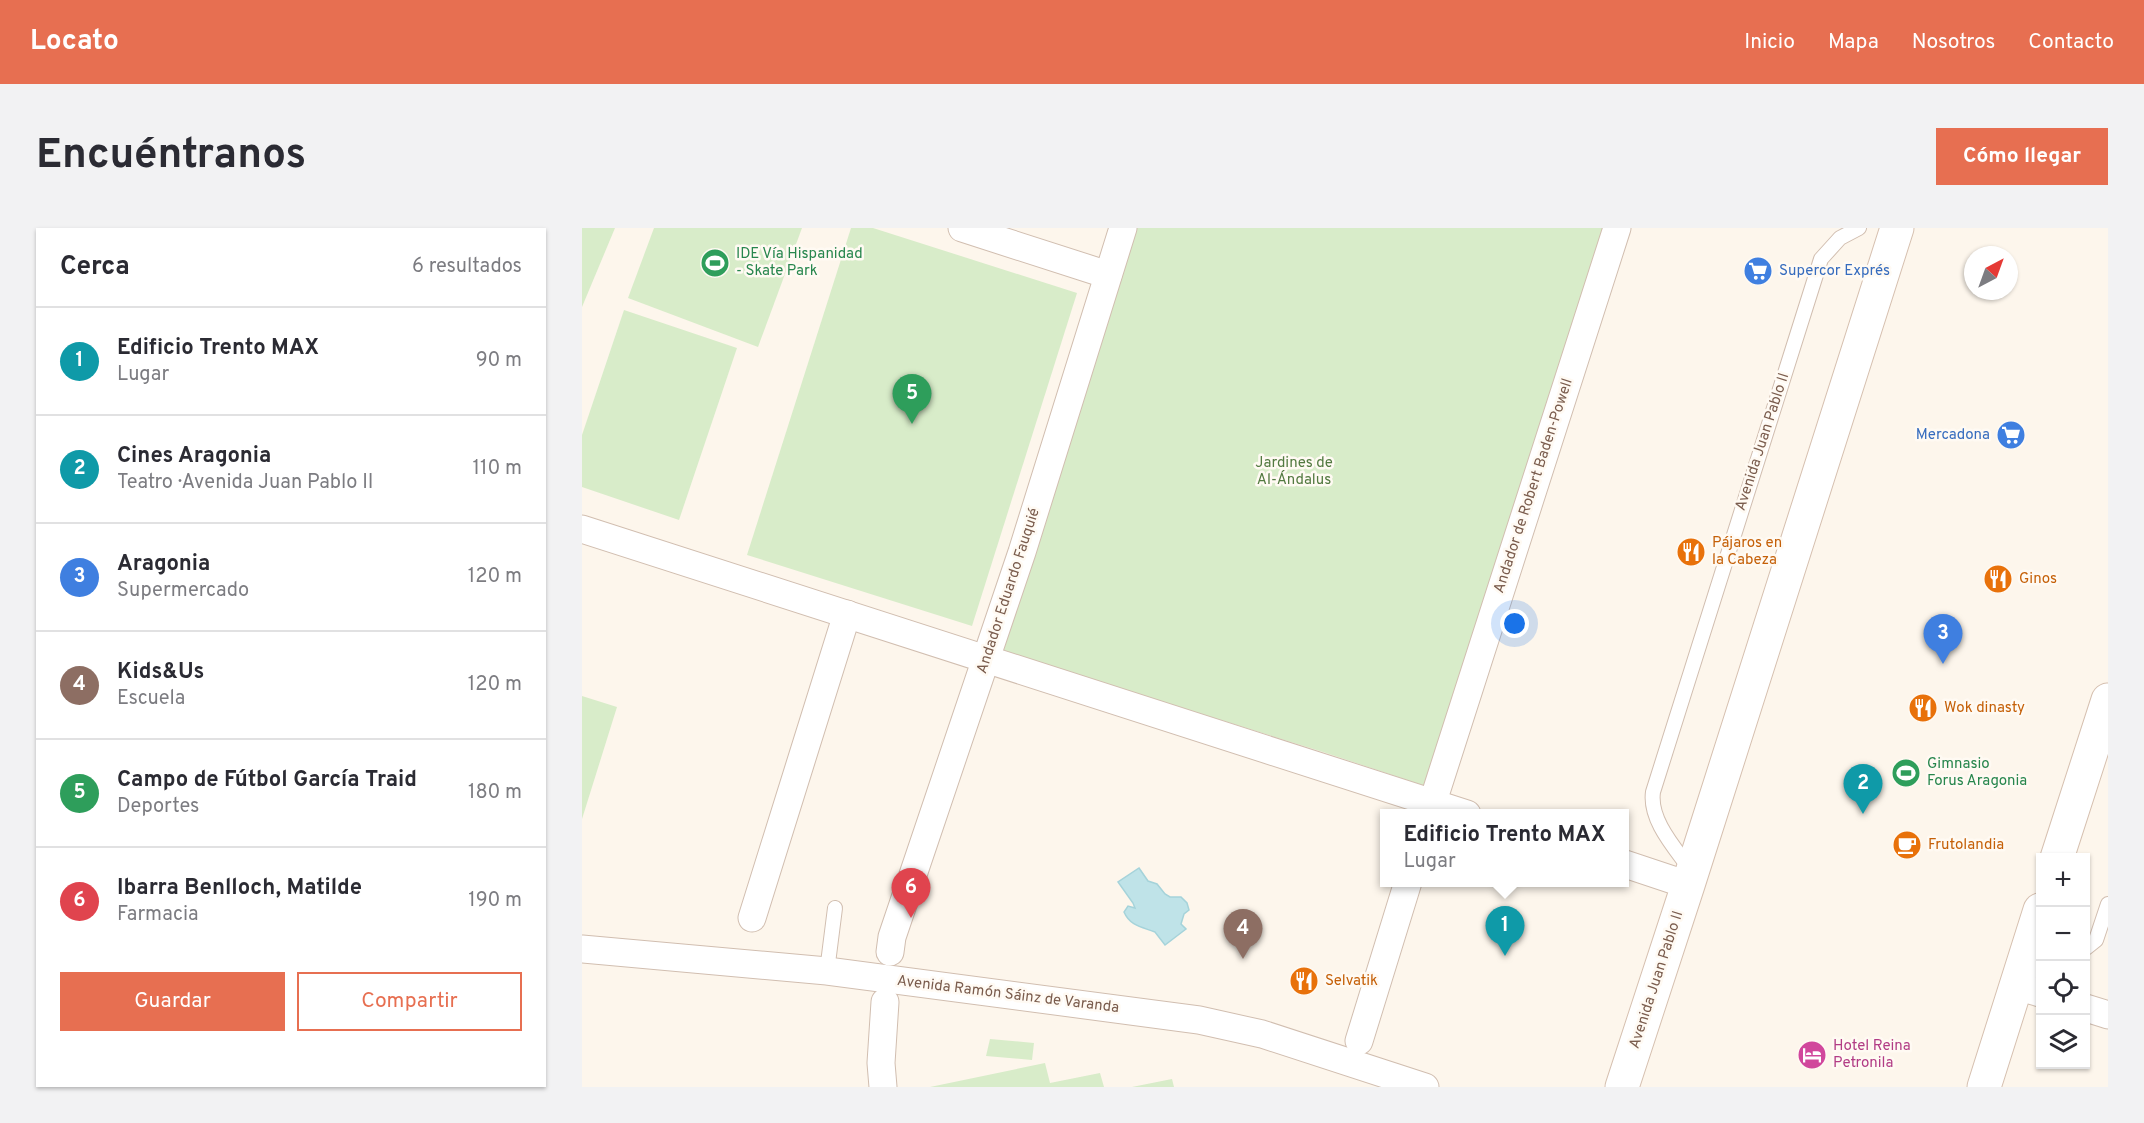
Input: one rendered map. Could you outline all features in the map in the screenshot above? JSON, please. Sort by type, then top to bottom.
[{"type":"street","points":[[962,228],[1108,275]]},
{"type":"street","name":"Andador Eduardo Fauquié","points":[[890,952],[892,937],[987,659],[1123,228]]},
{"type":"street","name":"Andador de Robert Baden-Powell","points":[[1431,808],[1617,228]]},
{"type":"street","name":"Avenida Juan Pablo II","points":[[1622,1087],[1897,228]]},
{"type":"street","points":[[582,529],[987,659],[1431,808]]},
{"type":"street","points":[[752,918],[847,614]]},
{"type":"street","points":[[2059,853],[2108,700]]},
{"type":"street","points":[[1629,865],[1690,879]]},
{"type":"street","points":[[1359,1041],[1406,887]]},
{"type":"street","points":[[1984,1087],[2030,985],[2036,940]]},
{"type":"street","name":"Avenida Ramón Sáinz de Varanda","points":[[582,949],[827,971],[1232,1026],[1425,1087]]},
{"type":"street","points":[[883,1087],[881,1063],[885,1002]]},
{"type":"street","points":[[2090,1010],[2108,1015]]},
{"type":"lane","name":"Avenida Juan Pablo II","points":[[1690,879],[1655,812],[1653,792],[1821,259],[1840,238],[1859,228]]},
{"type":"lane","points":[[2090,944],[2096,940],[2108,904]]},
{"type":"lane","points":[[827,971],[835,908]]},
{"type":"green space","points":[[582,228],[615,228],[582,307]]},
{"type":"green space","name":"IDE Vía Hispanidad - Skate Park","points":[[654,228],[802,228],[758,347],[628,298]]},
{"type":"green space","points":[[851,228],[873,228],[1077,293],[972,626],[747,555]]},
{"type":"green space","name":"Jardines de Al-Ándalus","points":[[1134,228],[1607,228],[1431,788],[1003,652]]},
{"type":"green space","points":[[624,310],[737,348],[679,520],[582,487],[582,435]]},
{"type":"green space","points":[[582,696],[617,707],[582,819]]},
{"type":"green space","points":[[990,1039],[1034,1043],[1032,1060],[986,1056]]},
{"type":"green space","points":[[1045,1063],[1050,1083],[1100,1073],[1104,1087],[930,1087]]},
{"type":"green space","points":[[1172,1079],[1174,1087],[1132,1087]]},
{"type":"water","points":[[1139,868],[1148,881],[1157,884],[1165,894],[1170,897],[1181,897],[1187,903],[1189,910],[1184,914],[1181,924],[1186,929],[1165,945],[1155,932],[1133,923],[1124,912],[1128,906],[1135,908],[1118,882]]},
{"type":"place","name":"IDE Vía Hispanidad - Skate Park","points":[[715,263]]},
{"type":"place","name":"Supercor Exprés","points":[[1758,271]]},
{"type":"place","name":"Campo de Fútbol García Traid","points":[[912,424]]},
{"type":"place","name":"Mercadona","points":[[2011,435]]},
{"type":"place","name":"Pájaros en la Cabeza","points":[[1691,552]]},
{"type":"place","name":"Ginos","points":[[1998,579]]},
{"type":"place","name":"Aragonia","points":[[1943,664]]},
{"type":"place","name":"Wok dinasty","points":[[1923,708]]},
{"type":"place","name":"Gimnasio Forus Aragonia","points":[[1906,773]]},
{"type":"place","name":"Cines Aragonia","points":[[1863,814]]},
{"type":"place","name":"Frutolandia","points":[[1907,845]]},
{"type":"place","name":"Ibarra Benlloch, Matilde","points":[[911,918]]},
{"type":"place","name":"Edificio Trento MAX","points":[[1505,956]]},
{"type":"place","name":"Kids&Us","points":[[1243,959]]},
{"type":"place","name":"Selvatik","points":[[1304,981]]},
{"type":"place","name":"Hotel Reina Petronila","points":[[1812,1055]]}]
